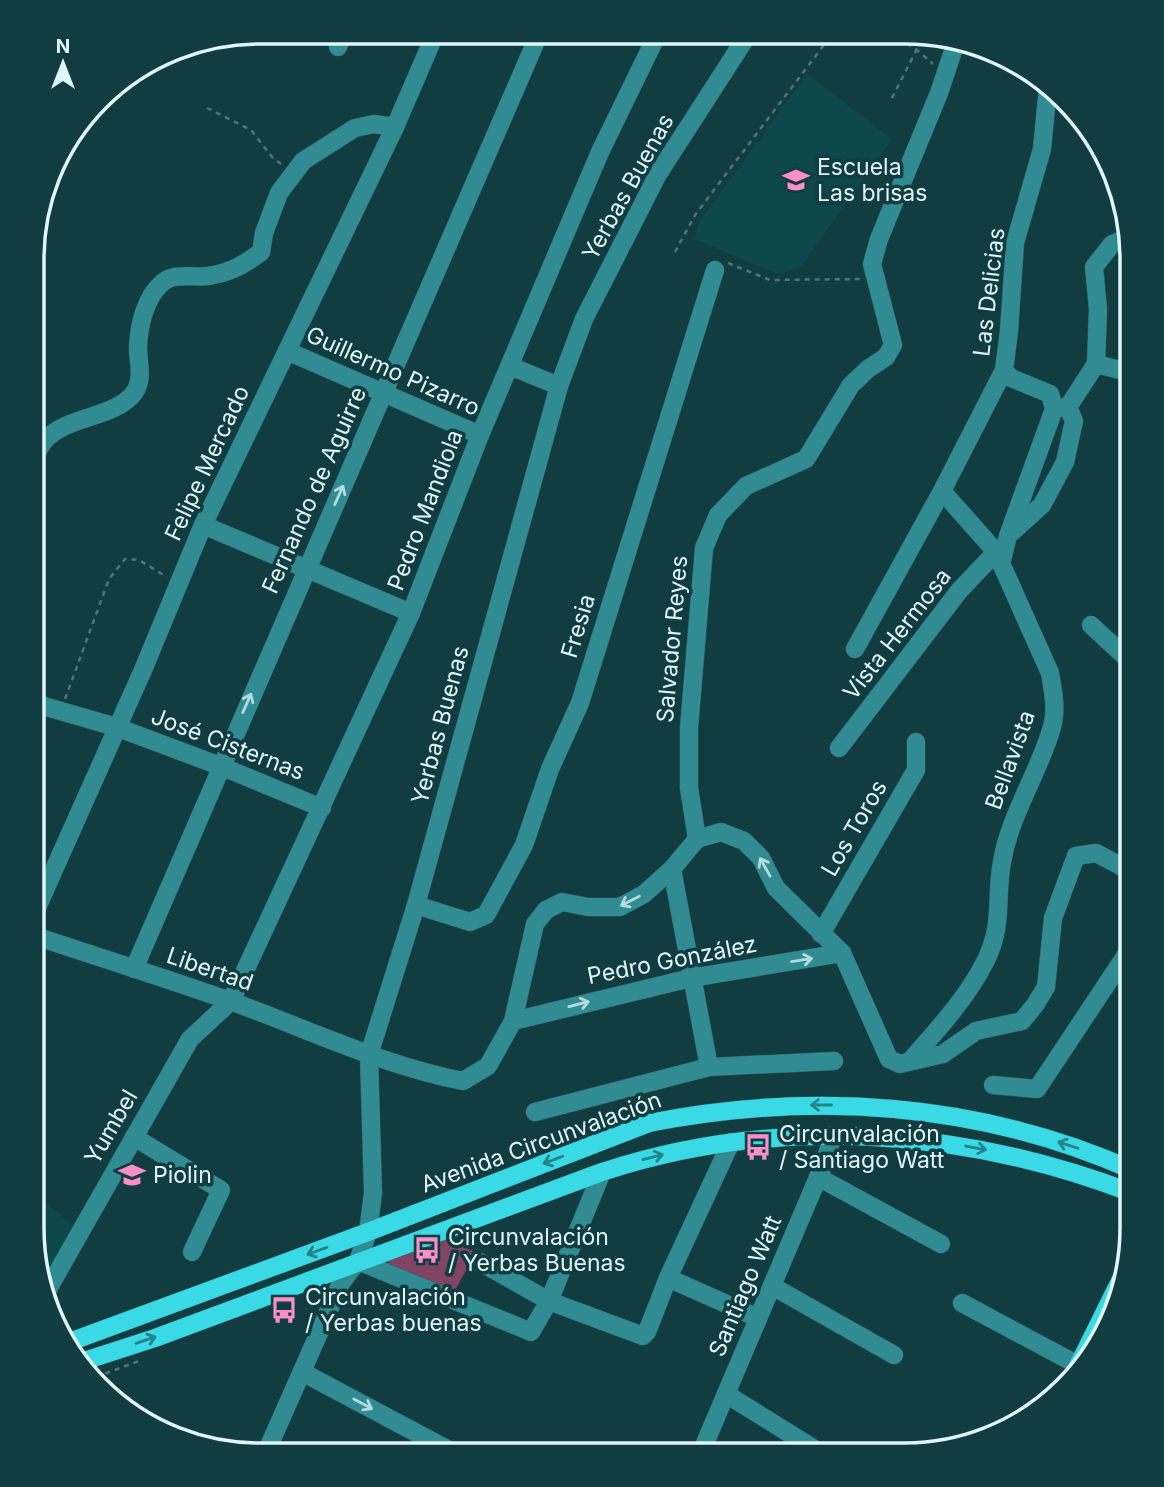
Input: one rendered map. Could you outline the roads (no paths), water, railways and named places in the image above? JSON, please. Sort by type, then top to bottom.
[{"type":"main road","name":"Avenida Circunvalación","points":[[76,1340],[368,1232],[649,1123],[750,1108],[852,1105],[932,1113],[1008,1127],[1070,1146],[1120,1165]]},
{"type":"main road","points":[[833,1136],[852,1105]]},
{"type":"main road","points":[[89,1360],[155,1338],[602,1172],[666,1154],[731,1143],[833,1136],[909,1139],[974,1148],[1038,1162],[1120,1189]]},
{"type":"street","name":"Felipe Mercado","points":[[44,892],[203,525],[395,127],[431,44]]},
{"type":"street","name":"Fernando de Aguirre","points":[[134,969],[535,44]]},
{"type":"street","name":"Pedro Mandiola","points":[[232,1001],[411,613],[480,435],[600,152],[653,44]]},
{"type":"street","name":"Yerbas Buenas","points":[[270,1443],[341,1283],[358,1261],[368,1232],[373,1193],[369,1055],[416,905],[559,386],[584,319],[658,174],[740,44]]},
{"type":"street","name":"Salvador Reyes","points":[[697,839],[689,788],[689,728],[704,548],[719,515],[746,486],[806,459],[851,385],[886,357],[893,345],[872,264],[879,239],[953,50]]},
{"type":"street","name":"Las Delicias","points":[[855,649],[942,491],[1004,370],[1015,243],[1042,149],[1047,97]]},
{"type":"street","points":[[44,442],[60,429],[117,406],[132,396],[139,384],[138,346],[145,309],[162,283],[174,277],[228,272],[246,264],[261,252],[264,233],[279,192],[303,161],[355,128],[374,124],[395,127]]},
{"type":"street","points":[[942,491],[999,558],[1054,415],[1066,404],[1096,364],[1098,309],[1094,267],[1112,244],[1119,241]]},
{"type":"street","name":"Fresia","points":[[416,905],[470,922],[486,915],[524,845],[550,769],[580,703],[715,270]]},
{"type":"street","name":"Guillermo Pizarro","points":[[287,351],[480,435]]},
{"type":"street","points":[[1096,364],[1120,370]]},
{"type":"street","points":[[510,366],[559,386]]},
{"type":"street","points":[[1004,370],[1011,378],[1050,394],[1066,404],[1074,421],[1065,461],[1042,505],[1008,536]]},
{"type":"street","points":[[203,525],[411,613]]},
{"type":"street","name":"Vista Hermosa","points":[[839,748],[959,592],[999,558]]},
{"type":"street","name":"Bellavista","points":[[911,1060],[948,1016],[984,965],[994,942],[999,914],[1002,863],[1021,800],[1052,726],[1054,691],[1051,673],[999,558]]},
{"type":"street","points":[[1091,625],[1120,652]]},
{"type":"street","name":"José Cisternas","points":[[44,707],[116,727],[322,808]]},
{"type":"street","name":"Los Toros","points":[[821,934],[916,770],[916,742]]},
{"type":"street","points":[[369,1055],[430,1074],[463,1080],[488,1066],[513,1021],[535,924],[546,910],[562,902],[588,907],[620,907],[644,894],[697,839],[721,832],[744,841],[761,858],[776,888],[842,953],[893,1063],[900,1064],[943,1054],[976,1031],[1022,1021],[1035,1005],[1046,987],[1053,918],[1076,856],[1096,853],[1120,866]]},
{"type":"street","points":[[671,869],[709,1067]]},
{"type":"street","name":"Libertad","points":[[44,940],[232,1001],[369,1055]]},
{"type":"street","name":"Pedro González","points":[[513,1021],[691,978],[842,953]]},
{"type":"street","points":[[993,1085],[1037,1089],[1120,964]]},
{"type":"street","name":"Yumbel","points":[[51,1284],[190,1039],[232,1001]]},
{"type":"street","points":[[535,1112],[709,1067],[834,1061]]},
{"type":"street","name":"Santiago Watt","points":[[705,1443],[833,1136]]},
{"type":"street","points":[[134,1137],[221,1189],[192,1252]]},
{"type":"street","points":[[480,1262],[549,1301],[643,1336],[731,1143]]},
{"type":"street","points":[[358,1261],[531,1332],[549,1301],[602,1172]]},
{"type":"street","points":[[818,1177],[941,1244]]},
{"type":"street","points":[[668,1278],[758,1318]]},
{"type":"street","points":[[772,1286],[894,1355]]},
{"type":"street","points":[[962,1303],[1073,1362]]},
{"type":"street","points":[[302,1372],[435,1443]]},
{"type":"street","points":[[726,1394],[805,1443]]},
{"type":"place","name":"Escuela Las brisas","points":[[796,180]]},
{"type":"place","name":"Circunvalación / Santiago Watt","points":[[758,1147]]},
{"type":"place","name":"Piolin","points":[[132,1175]]},
{"type":"place","name":"Circunvalación / Yerbas Buenas","points":[[427,1250]]},
{"type":"place","name":"Circunvalación / Yerbas buenas","points":[[284,1310]]}]
